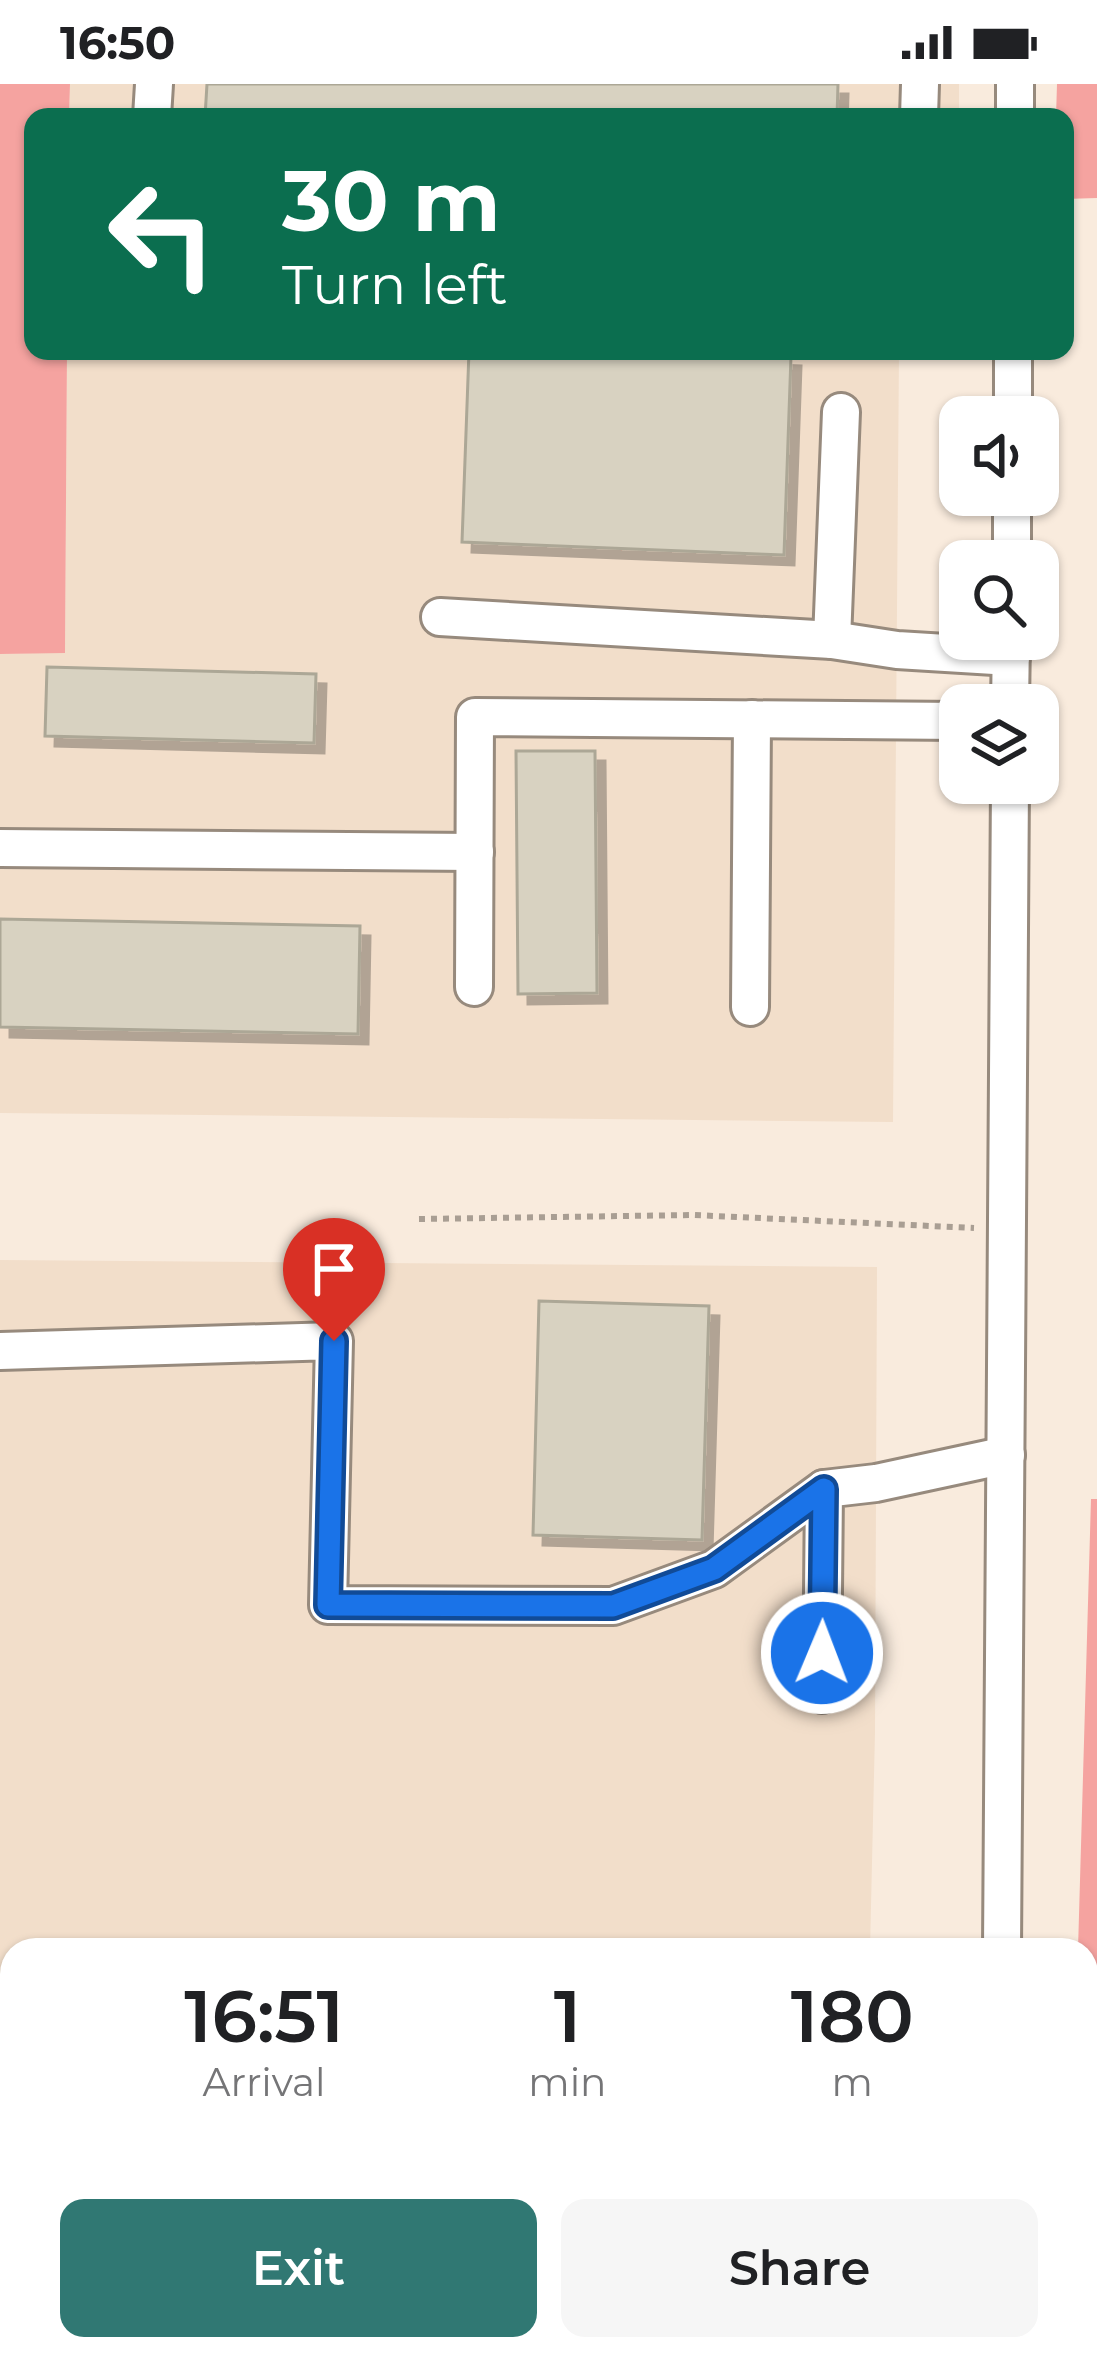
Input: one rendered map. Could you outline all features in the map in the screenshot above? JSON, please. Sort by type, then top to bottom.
[{"type":"street","points":[[1013,360],[1013,396]]},
{"type":"street","points":[[832,640],[841,412]]},
{"type":"street","points":[[440,616],[939,649]]},
{"type":"street","points":[[474,987],[475,717],[939,721]]},
{"type":"street","points":[[750,1006],[752,719]]},
{"type":"street","points":[[1002,1938],[1010,804]]},
{"type":"street","points":[[0,848],[475,852]]},
{"type":"street","points":[[0,1351],[334,1341],[328,1605],[613,1606],[714,1569],[824,1489],[876,1483],[1006,1455]]},
{"type":"street","points":[[822,1694],[824,1489]]},
{"type":"path","points":[[419,1219],[694,1216],[1007,1228]]},
{"type":"shaded area","points":[[0,84],[70,84],[69,108],[24,108],[24,360],[67,360],[65,653],[0,654]]},
{"type":"shaded area","points":[[70,84],[959,84],[959,108],[69,108]]},
{"type":"shaded area","points":[[1057,84],[1097,84],[1097,198],[1074,199],[1074,108],[1056,108]]},
{"type":"shaded area","points":[[67,360],[899,360],[893,1122],[0,1113],[0,654],[65,652]]},
{"type":"shaded area","points":[[0,1260],[877,1267],[870,1938],[0,1938]]},
{"type":"shaded area","points":[[1091,1499],[1097,1499],[1097,1938],[1078,1938]]},
{"type":"building","points":[[207,84],[838,84],[837,108],[206,108]]},
{"type":"building","points":[[469,360],[791,360],[784,555],[462,542]]},
{"type":"building","points":[[47,667],[316,674],[314,743],[45,736]]},
{"type":"building","points":[[516,751],[595,751],[597,993],[518,994]]},
{"type":"building","points":[[0,919],[360,926],[358,1034],[0,1027]]},
{"type":"building","points":[[539,1301],[709,1306],[702,1540],[533,1535]]},
{"type":"route","points":[[334,1341],[328,1605],[613,1606],[714,1569],[824,1489],[822,1653]]}]
